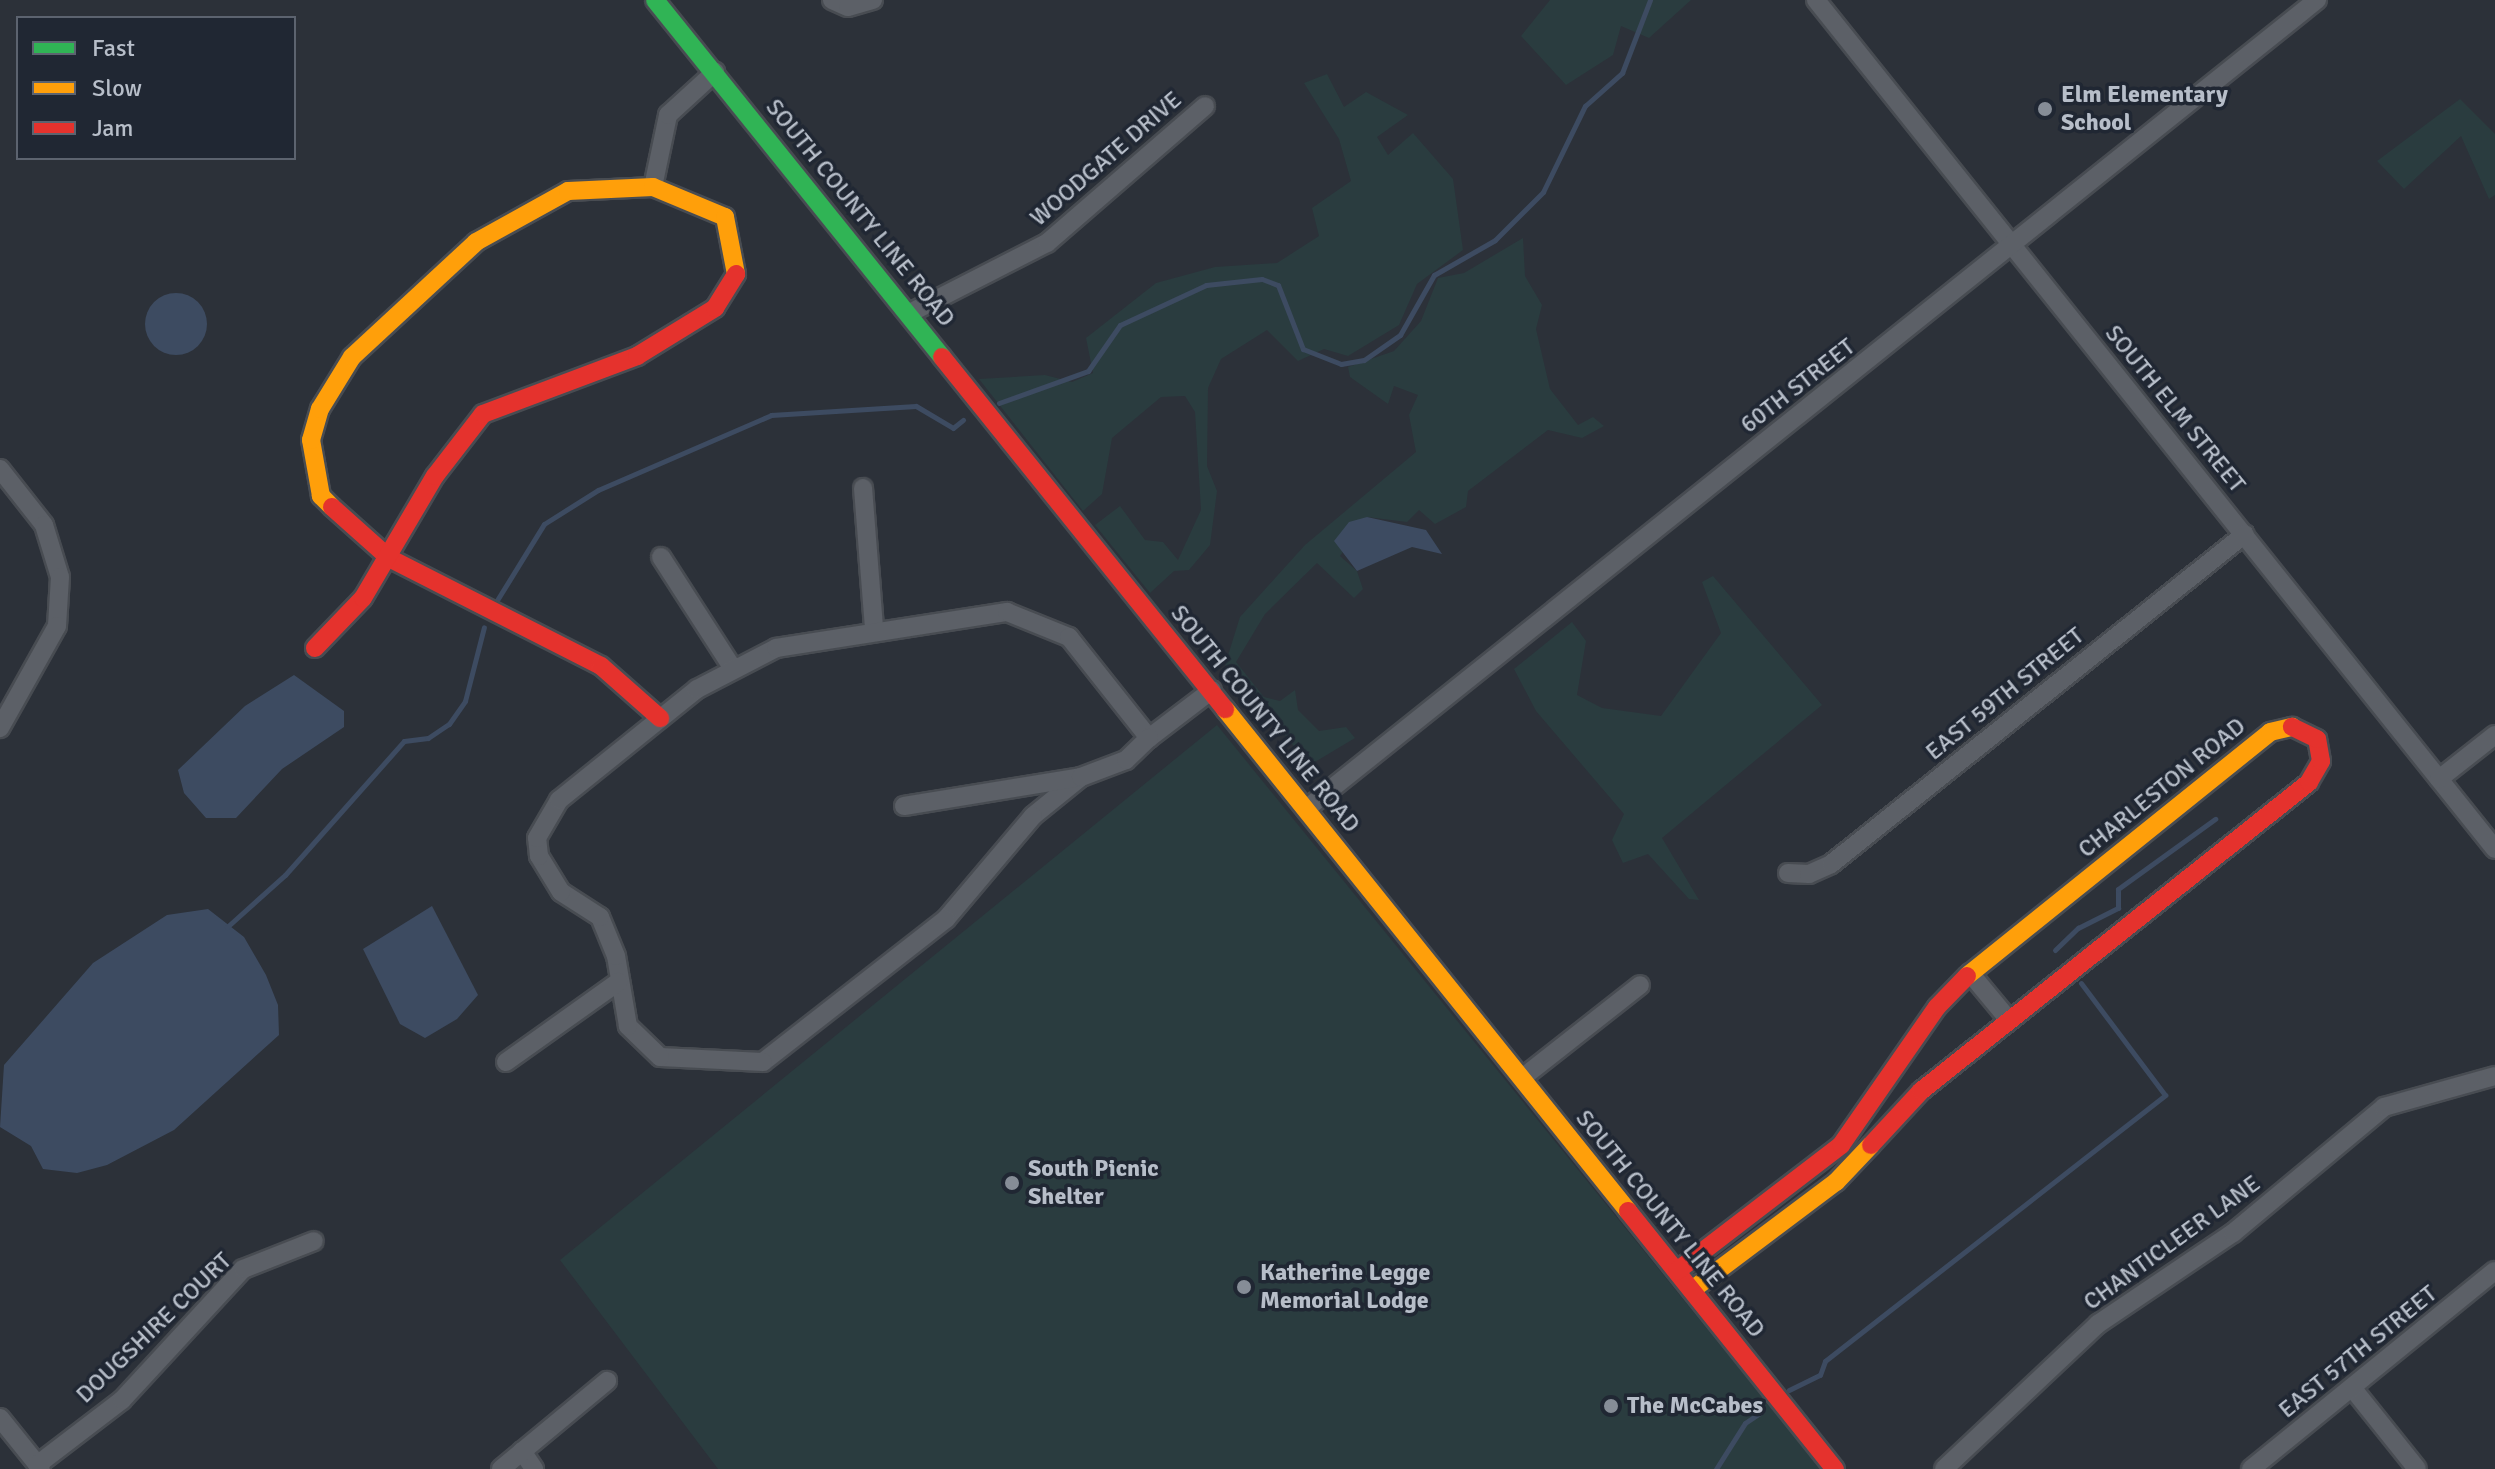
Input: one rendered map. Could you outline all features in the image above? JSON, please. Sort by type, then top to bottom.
[{"type":"street","name":"SOUTH COUNTY LINE ROAD","points":[[655,0],[910,313],[1835,1469]]},
{"type":"street","points":[[832,0],[848,7],[873,0]]},
{"type":"street","name":"SOUTH ELM STREET","points":[[1816,0],[2013,242],[2495,849]]},
{"type":"street","name":"60TH STREET","points":[[1306,809],[2317,0]]},
{"type":"street","points":[[653,187],[668,115],[715,72]]},
{"type":"street","name":"WOODGATE DRIVE","points":[[910,313],[1047,243],[1205,106]]},
{"type":"street","points":[[315,648],[389,558],[435,476],[483,414],[637,356],[681,336],[715,308],[736,275],[725,217],[708,204],[653,187],[568,191],[522,211],[421,286],[352,357],[320,409],[312,471],[334,511],[389,558],[601,666],[660,718]]},
{"type":"street","points":[[0,469],[44,525],[60,577],[57,626],[0,728]]},
{"type":"street","points":[[863,488],[874,629]]},
{"type":"street","name":"EAST 59TH STREET","points":[[1788,873],[1831,864],[2245,534]]},
{"type":"street","points":[[661,557],[732,667]]},
{"type":"street","points":[[1081,777],[1033,816],[989,873],[922,939],[763,1062],[729,1061],[707,1054],[660,1057],[628,1026],[600,917],[544,875],[537,838],[559,800],[660,718],[732,667],[776,648],[965,614],[1007,612],[1069,637],[1149,738]]},
{"type":"street","points":[[904,806],[1011,793],[1081,777],[1126,760],[1149,738],[1212,690]]},
{"type":"street","name":"CHARLESTON ROAD","points":[[1677,1271],[1841,1145],[1937,1007],[1970,973],[2270,732],[2296,726],[2317,739],[2321,761],[2309,782],[1921,1091],[1836,1182],[1692,1290]]},
{"type":"street","points":[[2439,779],[2495,735]]},
{"type":"street","points":[[1011,793],[1033,816]]},
{"type":"street","points":[[1970,973],[2009,1020]]},
{"type":"street","points":[[506,1062],[618,982]]},
{"type":"street","points":[[1522,1078],[1640,985]]},
{"type":"street","name":"CHANTICLEER LANE","points":[[1944,1469],[2098,1324],[2233,1233],[2384,1107],[2495,1076]]},
{"type":"street","name":"DOUGSHIRE COURT","points":[[39,1467],[122,1400],[243,1269],[314,1241]]},
{"type":"street","name":"EAST 57TH STREET","points":[[2251,1469],[2495,1271]]},
{"type":"street","points":[[501,1469],[607,1381]]},
{"type":"street","points":[[2353,1389],[2417,1469]]},
{"type":"street","points":[[0,1418],[39,1467]]},
{"type":"street","points":[[522,1451],[534,1469]]},
{"type":"shaded area","points":[[1550,0],[1691,0],[1649,38],[1621,26],[1613,55],[1566,85],[1521,36]]},
{"type":"shaded area","points":[[1327,74],[1344,107],[1366,92],[1408,115],[1377,137],[1388,155],[1413,133],[1453,179],[1463,250],[1417,284],[1399,325],[1348,356],[1324,349],[1298,361],[1267,330],[1221,359],[1208,388],[1207,466],[1217,491],[1210,545],[1189,570],[1174,571],[1150,593],[1095,525],[1120,506],[1145,540],[1163,542],[1178,560],[1201,510],[1195,412],[1185,396],[1161,397],[1112,438],[1102,494],[1083,511],[979,379],[1045,375],[1072,382],[1093,373],[1086,338],[1156,283],[1215,267],[1277,263],[1319,236],[1312,208],[1351,181],[1339,139],[1304,83]]},
{"type":"shaded area","points":[[2460,99],[2495,134],[2495,195],[2489,199],[2461,136],[2404,189],[2377,161]]},
{"type":"shaded area","points":[[1523,238],[1525,276],[1542,305],[1536,329],[1550,389],[1578,425],[1593,417],[1604,426],[1582,438],[1548,430],[1468,491],[1466,507],[1435,524],[1419,510],[1407,522],[1367,517],[1340,556],[1357,571],[1363,589],[1354,598],[1317,563],[1265,614],[1236,662],[1264,697],[1280,701],[1295,690],[1298,710],[1319,731],[1346,727],[1355,738],[1310,765],[1225,665],[1240,617],[1305,545],[1416,452],[1409,415],[1418,395],[1394,386],[1388,404],[1350,377],[1348,367],[1394,351],[1421,321],[1438,278],[1464,273]]},
{"type":"shaded area","points":[[1713,576],[1822,705],[1662,838],[1699,900],[1689,899],[1648,854],[1623,863],[1612,840],[1624,814],[1536,711],[1514,669],[1572,622],[1586,641],[1577,695],[1602,708],[1661,716],[1721,633],[1702,582]]},
{"type":"shaded area","points":[[1217,725],[1821,1469],[718,1469],[560,1260]]},
{"type":"water","points":[[176,293],[188,295],[198,302],[205,312],[205,336],[198,346],[188,353],[176,355],[164,353],[154,346],[147,336],[145,324],[147,312],[154,302],[164,295]]},
{"type":"water","points":[[1367,517],[1426,530],[1442,554],[1412,547],[1357,571],[1334,541],[1349,522]]},
{"type":"water","points":[[294,675],[344,711],[344,727],[282,769],[236,818],[206,818],[184,793],[178,770],[245,706]]},
{"type":"water","points":[[432,906],[478,995],[457,1019],[425,1038],[400,1024],[363,949]]},
{"type":"water","points":[[208,909],[244,937],[266,975],[278,1005],[279,1035],[174,1130],[107,1165],[77,1173],[43,1169],[31,1146],[0,1127],[4,1065],[93,963],[167,915]]},
{"type":"waterway","points":[[999,403],[1088,371],[1120,325],[1206,285],[1262,279],[1278,285],[1303,349],[1341,364],[1364,360],[1400,335],[1434,275],[1495,240],[1543,192],[1585,106],[1622,73],[1650,0]]},
{"type":"waterway","points":[[494,605],[544,524],[598,490],[771,415],[916,406],[953,428],[963,420]]},
{"type":"waterway","points":[[227,927],[285,875],[404,741],[428,738],[449,724],[465,701],[484,627]]},
{"type":"waterway","points":[[2055,950],[2078,928],[2118,908],[2118,889],[2215,819]]},
{"type":"waterway","points":[[1789,1390],[1820,1375],[1825,1361],[2165,1095],[2081,983]]},
{"type":"waterway","points":[[1716,1469],[1745,1423],[1760,1413]]},
{"type":"traffic: fast","points":[[655,0],[942,357]]},
{"type":"traffic: slow","points":[[332,507],[321,496],[311,440],[320,409],[352,357],[476,242],[568,191],[653,187],[725,217],[736,274]]},
{"type":"traffic: slow","points":[[1225,709],[1628,1211]]},
{"type":"traffic: slow","points":[[1967,976],[2270,732],[2292,727]]},
{"type":"traffic: slow","points":[[1692,1290],[1836,1182],[1871,1145]]},
{"type":"traffic: jam","points":[[315,648],[363,598],[435,476],[483,414],[637,356],[715,308],[736,274]]},
{"type":"traffic: jam","points":[[942,357],[1225,709]]},
{"type":"traffic: jam","points":[[332,507],[389,558],[601,666],[660,718]]},
{"type":"traffic: jam","points":[[1871,1145],[1921,1091],[2309,782],[2321,761],[2317,739],[2292,727]]},
{"type":"traffic: jam","points":[[1677,1271],[1841,1145],[1937,1007],[1967,976]]},
{"type":"traffic: jam","points":[[1628,1211],[1835,1469]]},
{"type":"place","name":"Elm Elementary School","points":[[2045,109]]},
{"type":"place","name":"South Picnic Shelter","points":[[1012,1183]]},
{"type":"place","name":"Katherine Legge Memorial Lodge","points":[[1244,1287]]},
{"type":"place","name":"The McCabes","points":[[1611,1406]]}]
